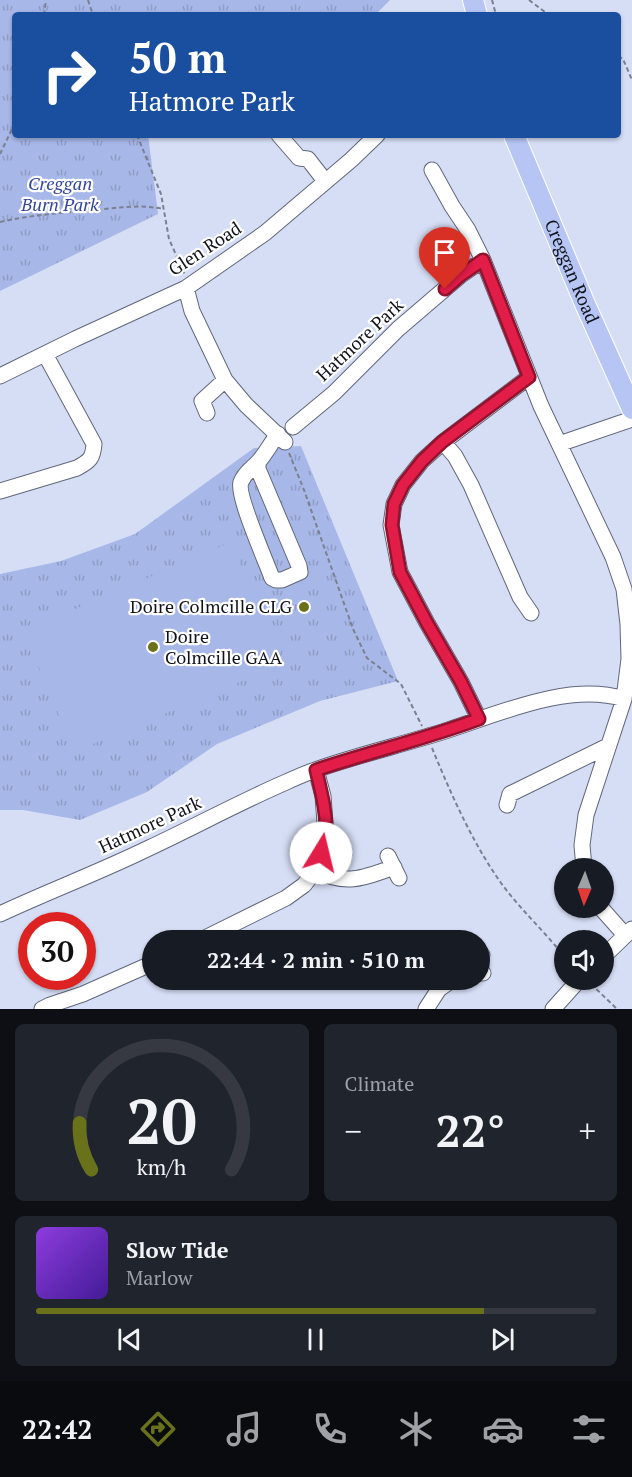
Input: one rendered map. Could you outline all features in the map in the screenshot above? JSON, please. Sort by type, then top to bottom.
[{"type":"main road","name":"Creggan Road","points":[[515,138],[632,409]]},
{"type":"street","points":[[282,138],[299,158],[308,159],[325,182]]},
{"type":"street","name":"Glen Road","points":[[0,376],[188,287],[265,233],[374,138]]},
{"type":"street","points":[[432,170],[483,260],[529,377],[613,557],[624,589],[629,659],[624,699],[586,815],[582,845],[583,858]]},
{"type":"street","name":"Hatmore Park","points":[[294,427],[334,393],[398,329],[461,275],[483,260]]},
{"type":"street","points":[[188,287],[192,311],[225,380],[277,441],[247,471],[240,484],[240,489],[272,578],[282,580],[300,572],[299,566],[258,469],[258,462]]},
{"type":"street","points":[[0,491],[77,468],[87,463],[93,454],[94,444],[45,354]]},
{"type":"street","points":[[479,719],[400,572],[392,525],[394,504],[403,485],[422,461],[442,442],[529,377]]},
{"type":"street","points":[[202,403],[225,380]]},
{"type":"street","points":[[559,444],[632,419]]},
{"type":"street","points":[[442,442],[455,456],[471,485],[520,597],[531,613]]},
{"type":"street","name":"Hatmore Park","points":[[0,914],[148,849],[258,794],[316,770],[527,705],[595,693],[624,699]]},
{"type":"street","points":[[507,805],[510,794],[608,746]]},
{"type":"street","points":[[221,930],[286,898],[304,885],[316,870],[326,836],[323,796],[316,770]]},
{"type":"street","points":[[316,870],[340,880],[358,878],[394,867]]},
{"type":"street","points":[[613,918],[629,932],[614,946]]},
{"type":"street","points":[[42,1009],[142,968]]},
{"type":"street","points":[[426,1009],[438,990]]},
{"type":"street","points":[[553,1009],[573,990]]},
{"type":"path","points":[[529,0],[545,12]]},
{"type":"path","points":[[621,58],[632,80]]},
{"type":"path","points":[[0,154],[12,129]]},
{"type":"path","points":[[138,138],[161,194],[168,239],[188,287]]},
{"type":"path","points":[[0,222],[29,216],[108,209],[148,206],[163,209]]},
{"type":"path","points":[[277,441],[304,490],[353,629],[367,658],[401,684],[428,736],[463,817],[499,880],[554,945]]},
{"type":"path","points":[[595,990],[617,1009]]},
{"type":"green space","name":"Creggan Burn Park","points":[[0,0],[390,0],[378,12],[12,12],[12,138],[148,138],[158,214],[0,291]]},
{"type":"green space","points":[[301,446],[398,681],[320,701],[217,744],[147,792],[80,820],[23,810],[0,810],[0,574],[61,561],[135,534],[254,448]]},
{"type":"green space","name":"Doire Colmcille GAA","points":[[231,542],[282,664],[74,752],[24,631]]},
{"type":"place","name":"Doire Colmcille CLG","points":[[304,607]]},
{"type":"place","name":"Doire Colmcille GAA","points":[[153,647]]},
{"type":"route","points":[[321,853],[326,836],[325,809],[316,770],[479,719],[400,572],[392,525],[394,504],[403,485],[422,461],[442,442],[529,377],[483,260],[445,289]]}]
